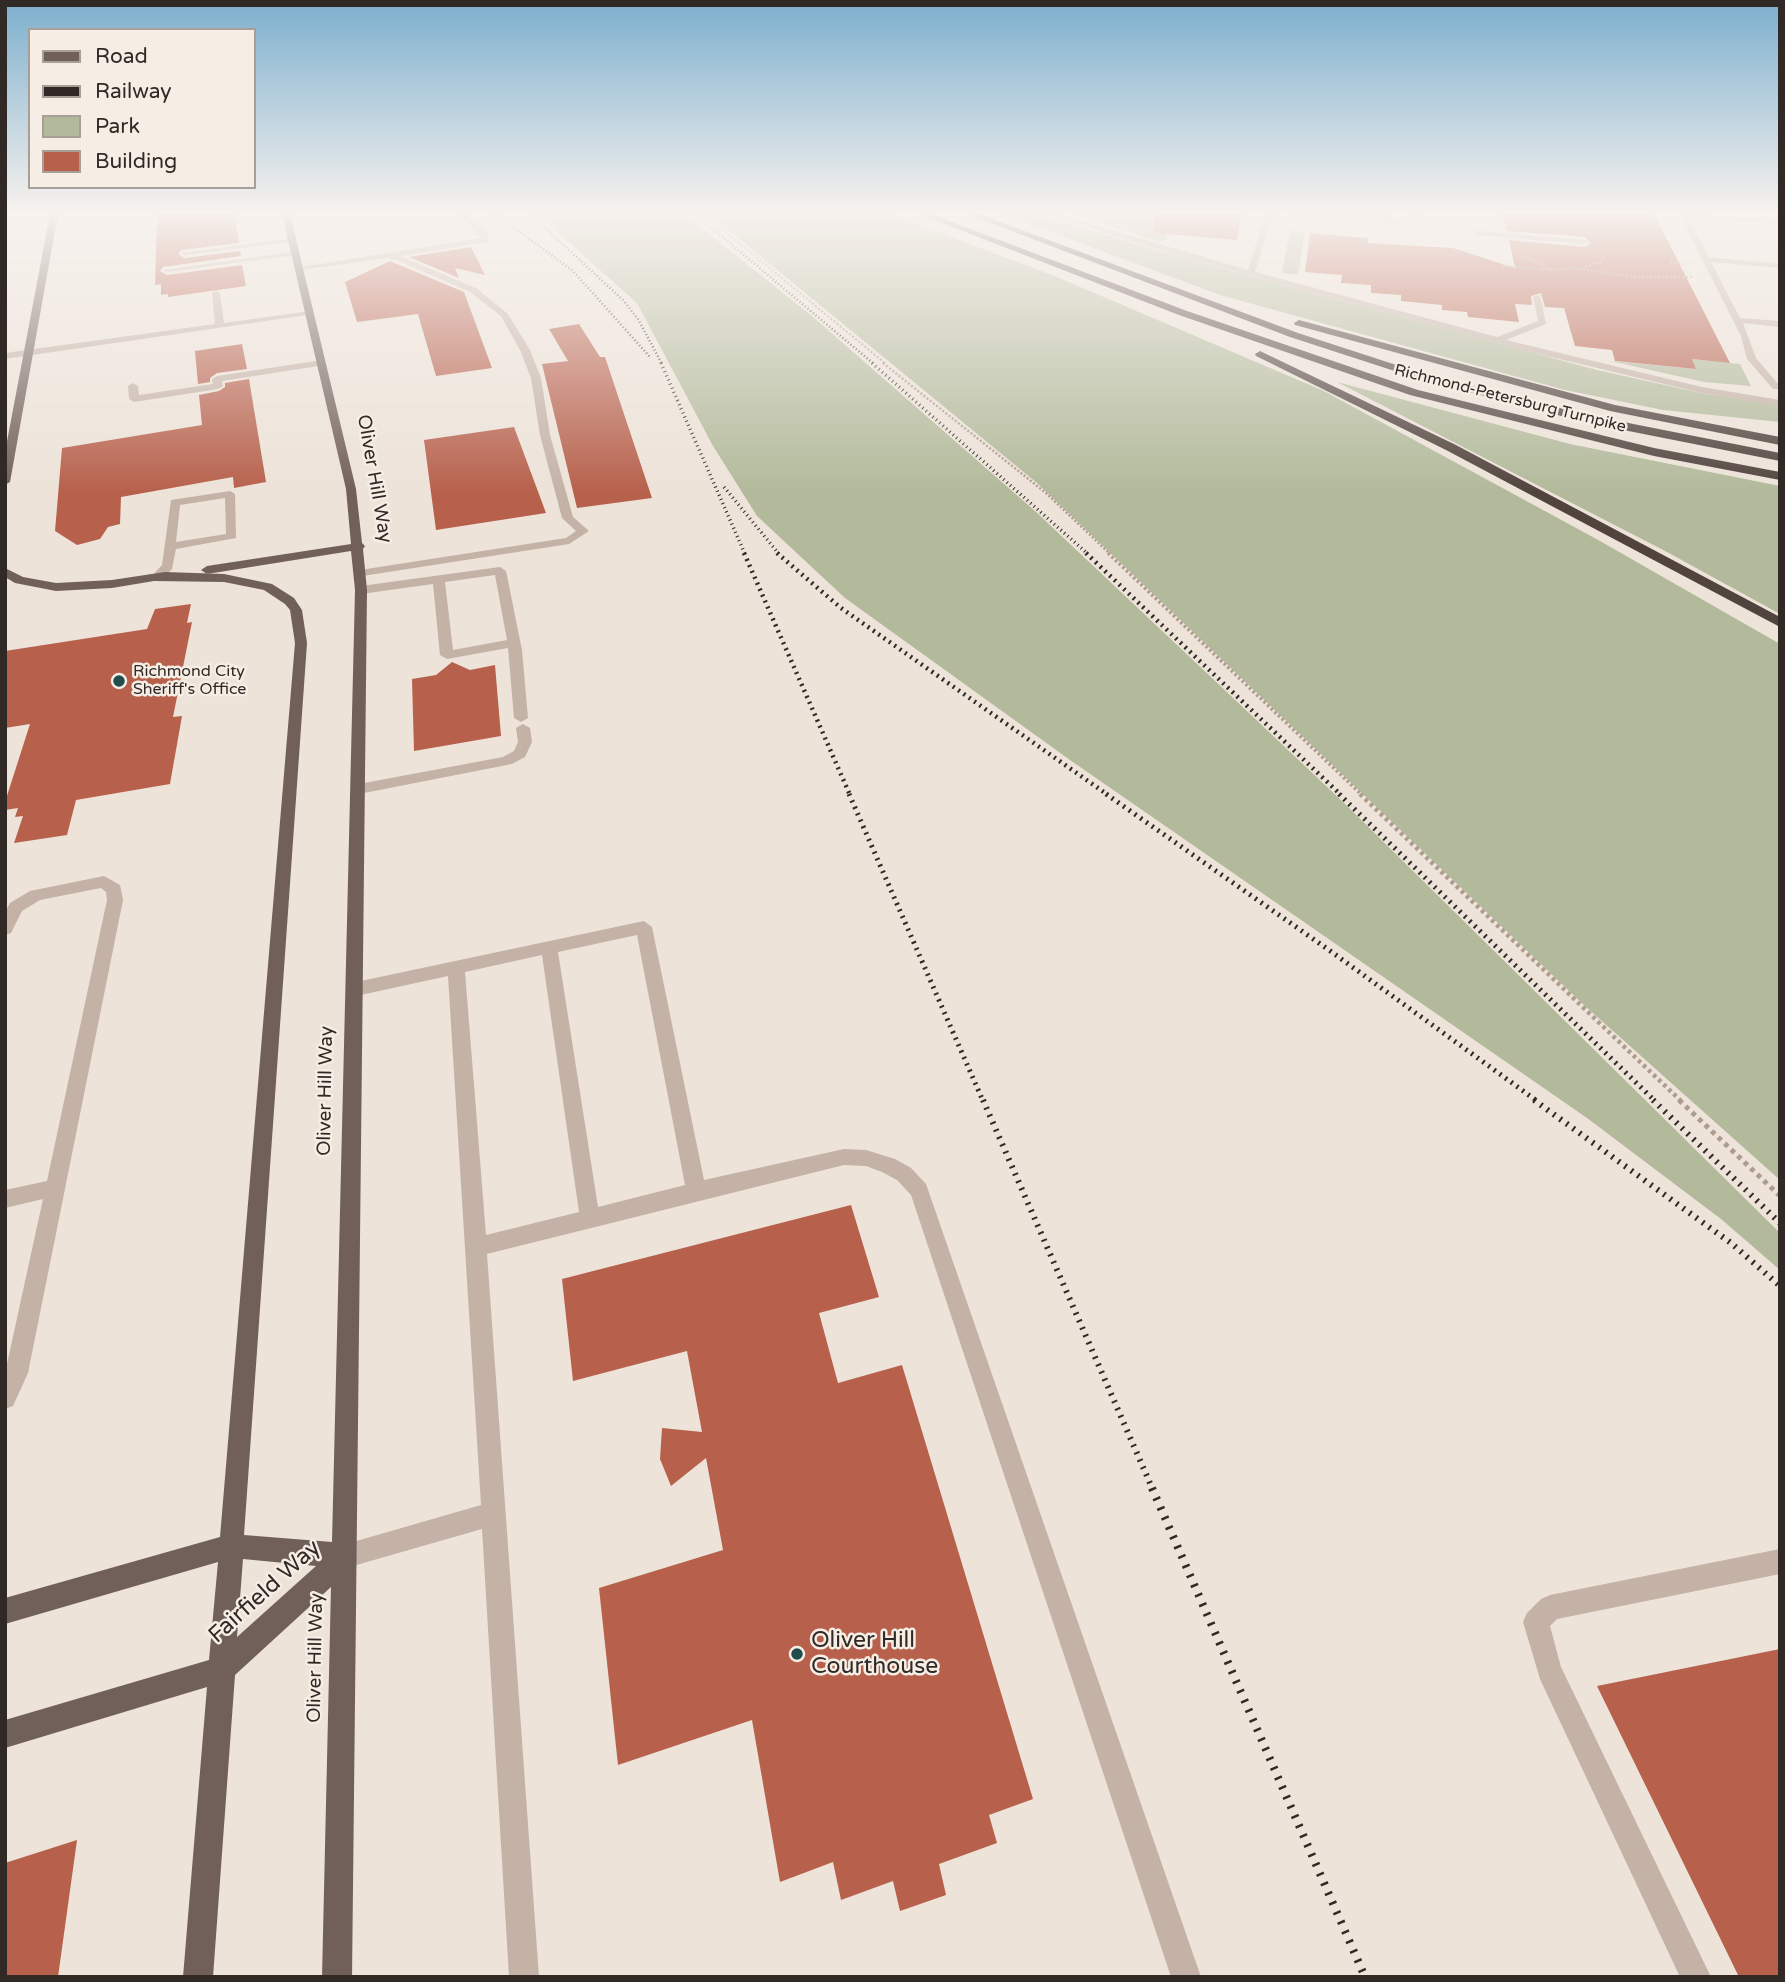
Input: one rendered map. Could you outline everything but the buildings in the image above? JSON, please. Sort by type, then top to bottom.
[{"type":"highway","points":[[1153,306],[1339,392],[1693,574],[1780,623]]},
{"type":"highway","name":"Richmond-Petersburg Turnpike","points":[[1165,306],[1414,393],[1641,449],[1780,476]]},
{"type":"highway","name":"Richmond-Petersburg Turnpike","points":[[1218,306],[1294,335],[1420,376],[1601,422],[1780,457]]},
{"type":"highway","points":[[1243,306],[1372,344],[1672,422],[1780,441]]},
{"type":"highway","points":[[1561,394],[1766,425]]},
{"type":"highway","points":[[1693,574],[1780,632]]},
{"type":"main road","points":[[5,482],[37,306]]},
{"type":"main road","name":"Oliver Hill Way","points":[[308,306],[351,489],[359,546],[361,590],[337,1977]]},
{"type":"main road","points":[[5,572],[19,580],[56,587],[112,584],[359,546]]},
{"type":"main road","points":[[156,578],[224,578],[254,583],[290,601],[300,620],[299,677],[198,1977]]},
{"type":"main road","name":"Fairfield Way","points":[[5,1611],[230,1546],[346,1556]]},
{"type":"main road","name":"Fairfield Way","points":[[5,1734],[222,1669],[346,1556]]},
{"type":"street","points":[[218,306],[220,326]]},
{"type":"street","points":[[360,574],[569,541],[583,531],[568,518],[545,435],[536,378],[525,350],[504,314],[494,306]]},
{"type":"street","points":[[1374,306],[1679,384],[1778,393]]},
{"type":"street","points":[[1498,340],[1543,322],[1539,306]]},
{"type":"street","points":[[1729,306],[1752,351],[1756,366],[1778,393]]},
{"type":"street","points":[[5,356],[310,314]]},
{"type":"street","points":[[1736,320],[1780,324]]},
{"type":"street","points":[[1752,351],[1780,373]]},
{"type":"street","points":[[134,386],[134,399],[218,386],[217,379],[321,363]]},
{"type":"street","points":[[156,578],[168,566],[175,502],[230,494],[232,536],[171,546]]},
{"type":"street","points":[[359,789],[507,761],[520,754],[526,742],[500,571],[361,590]]},
{"type":"street","points":[[439,580],[447,655],[513,643]]},
{"type":"street","points":[[5,929],[16,907],[36,895],[104,883],[114,889],[116,900],[17,1373],[5,1398]]},
{"type":"street","points":[[356,989],[643,927],[696,1191]]},
{"type":"street","points":[[549,947],[590,1218]]},
{"type":"street","points":[[456,967],[524,1977]]},
{"type":"street","points":[[476,1247],[696,1191],[844,1157],[866,1158],[888,1164],[904,1174],[919,1190],[1186,1977]]},
{"type":"street","points":[[5,1199],[54,1188]]},
{"type":"street","points":[[346,1556],[494,1513]]},
{"type":"street","points":[[1696,1977],[1549,1670],[1536,1622],[1550,1608],[1780,1561]]},
{"type":"path","points":[[813,306],[1046,493],[1780,1196]]},
{"type":"green space","points":[[639,306],[800,306],[1035,511],[1344,803],[1780,1233],[1780,1270],[1721,1219],[1587,1118],[1070,760],[845,598],[757,516],[713,446]]},
{"type":"green space","points":[[822,306],[1126,306],[1324,391],[1600,541],[1780,644],[1780,1180],[1585,1006],[1037,483]]},
{"type":"green space","points":[[1262,306],[1363,306],[1597,370],[1701,393],[1780,405],[1780,422],[1663,410],[1565,390]]},
{"type":"green space","points":[[1692,359],[1740,364],[1751,386],[1704,382],[1610,361],[1695,369]]},
{"type":"green space","points":[[1337,382],[1570,444],[1780,486],[1780,614],[1667,552]]},
{"type":"railway","points":[[605,306],[650,357]]},
{"type":"railway","points":[[628,306],[638,319],[662,364]]},
{"type":"railway","points":[[805,306],[874,364]]},
{"type":"railway","points":[[661,363],[745,554]]},
{"type":"railway","points":[[872,363],[1088,554]]},
{"type":"railway","points":[[724,487],[779,554]]},
{"type":"railway","points":[[744,553],[850,795]]},
{"type":"railway","points":[[777,553],[841,608],[1108,795]]},
{"type":"railway","points":[[1086,553],[1341,795]]},
{"type":"railway","points":[[849,794],[983,1101]]},
{"type":"railway","points":[[1106,794],[1329,950],[1537,1101]]},
{"type":"railway","points":[[1339,794],[1655,1101]]},
{"type":"railway","points":[[983,1100],[1153,1490]]},
{"type":"railway","points":[[1534,1100],[1731,1243],[1780,1286]]},
{"type":"railway","points":[[1653,1100],[1780,1223]]},
{"type":"railway","points":[[1152,1488],[1365,1977]]},
{"type":"place","name":"Richmond City Sheriff's Office","points":[[119,681]]},
{"type":"place","name":"Oliver Hill Courthouse","points":[[797,1654]]}]
